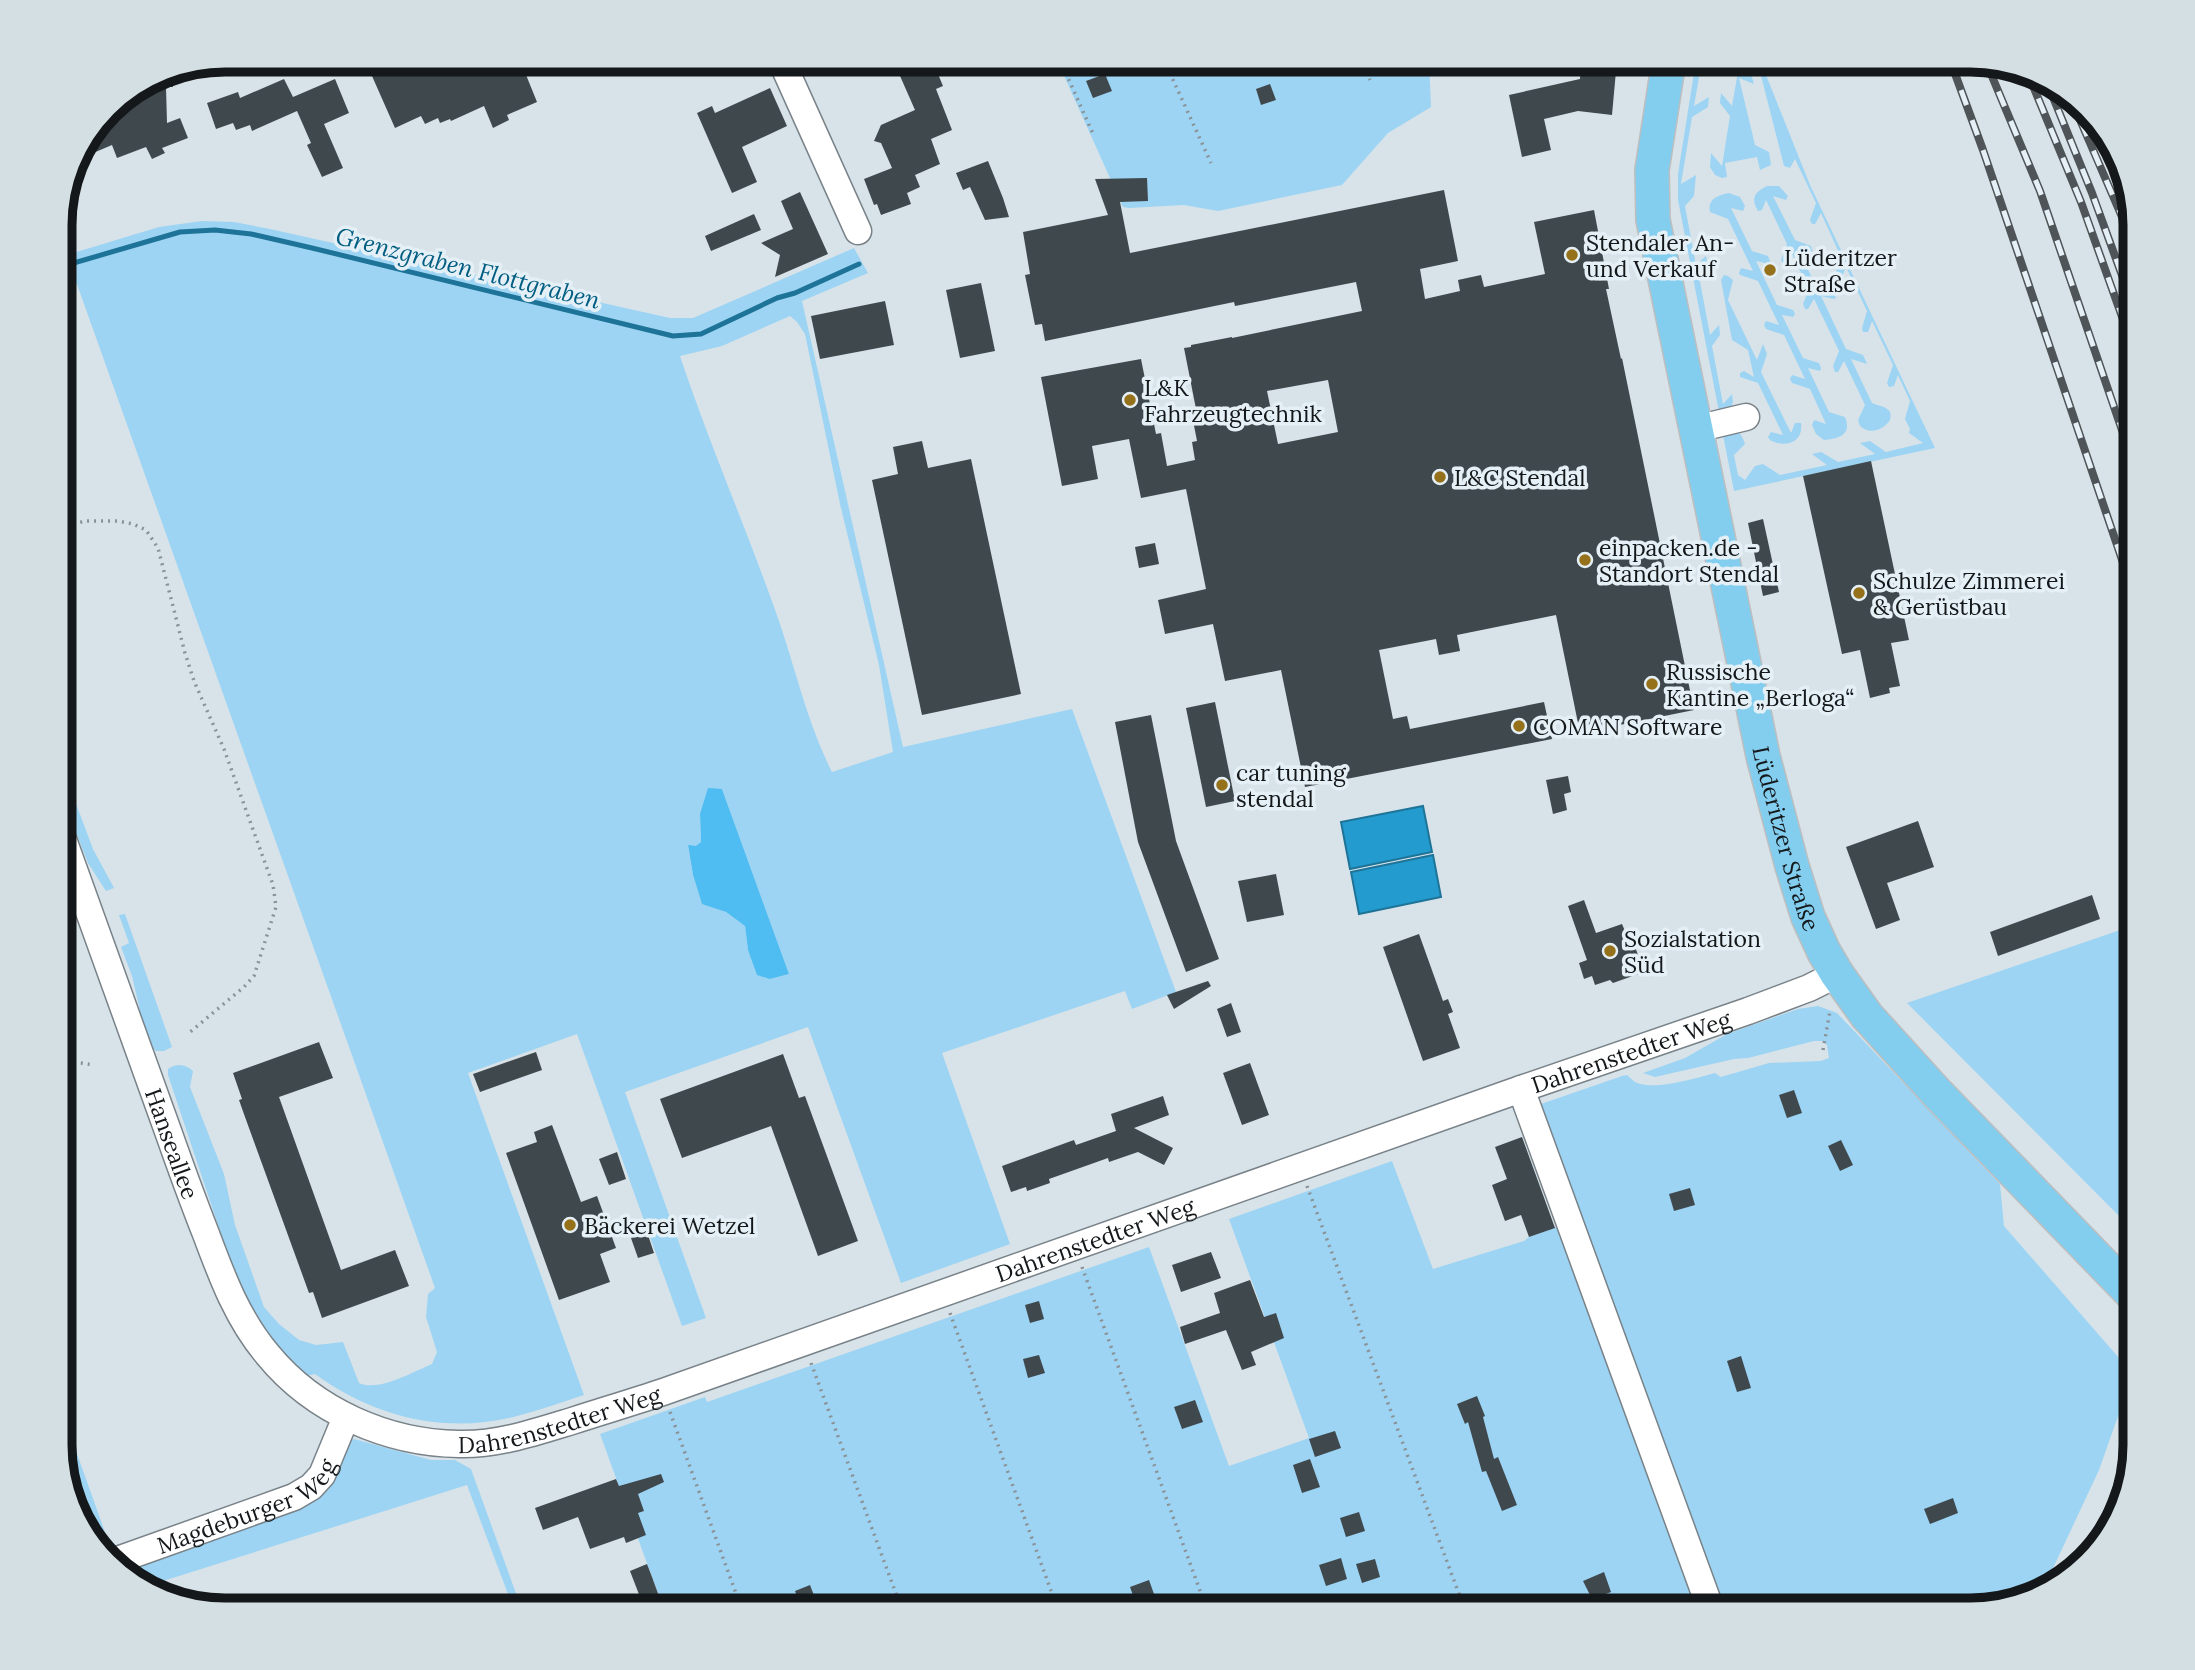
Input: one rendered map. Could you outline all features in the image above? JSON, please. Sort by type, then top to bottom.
[{"type":"main road","name":"Lüderitzer Straße","points":[[1668,72],[1652,170],[1653,220],[1763,756],[1808,917],[1837,974],[1867,1016],[2123,1284]]},
{"type":"street","points":[[786,72],[858,231]]},
{"type":"street","points":[[1696,429],[1746,417]]},
{"type":"street","name":"Hanseallee","points":[[72,864],[184,1177],[226,1288],[240,1317],[268,1356],[285,1374],[346,1416]]},
{"type":"street","name":"Dahrenstedter Weg","points":[[346,1416],[383,1431],[419,1441],[480,1444],[537,1432],[804,1343],[1748,1011],[1809,988],[1837,974]]},
{"type":"street","points":[[1521,1089],[1706,1598]]},
{"type":"street","name":"Magdeburger Weg","points":[[121,1559],[294,1497],[311,1487],[322,1475],[346,1416]]},
{"type":"path","points":[[1065,72],[1094,136]]},
{"type":"path","points":[[1169,72],[1211,163]]},
{"type":"path","points":[[1366,72],[1370,80]]},
{"type":"path","points":[[72,525],[85,521],[133,524],[146,530],[158,548],[194,681],[225,749],[273,885],[276,907],[254,976],[189,1033]]},
{"type":"path","points":[[1824,1050],[1831,1009]]},
{"type":"path","points":[[72,1062],[94,1065]]},
{"type":"path","points":[[1300,1167],[1460,1598]]},
{"type":"path","points":[[1075,1247],[1203,1598]]},
{"type":"path","points":[[943,1294],[1053,1598]]},
{"type":"path","points":[[804,1343],[897,1598]]},
{"type":"path","points":[[663,1392],[737,1598]]},
{"type":"shaded area","points":[[1062,72],[1430,72],[1431,107],[1388,133],[1342,185],[1218,211],[1184,205],[1123,207]]},
{"type":"shaded area","points":[[1694,72],[1700,72],[1694,106],[1709,97],[1708,107],[1692,117],[1681,184],[1696,175],[1694,196],[1685,206],[1696,265],[1706,256],[1708,266],[1699,276],[1710,335],[1719,325],[1720,335],[1712,346],[1723,404],[1732,394],[1733,402],[1731,408],[1719,412],[1678,200],[1678,174]]},
{"type":"shaded area","points":[[1738,72],[1750,72],[1754,84],[1739,78],[1755,145],[1769,152],[1771,165],[1760,170],[1757,157],[1725,163],[1727,177],[1722,178],[1715,175],[1710,167],[1711,153],[1722,166],[1730,116],[1720,103],[1721,93],[1732,106]]},
{"type":"shaded area","points":[[1760,72],[1765,72],[1810,185],[1935,448],[1734,491],[1722,430],[1731,430],[1742,436],[1745,444],[1734,455],[1738,475],[1745,480],[1755,466],[1763,464],[1780,475],[1827,465],[1812,454],[1821,452],[1838,462],[1875,454],[1860,443],[1870,441],[1886,452],[1923,443],[1909,433],[1905,419],[1910,401],[1898,375],[1894,386],[1889,387],[1887,383],[1893,365],[1872,321],[1868,332],[1863,332],[1867,311],[1846,267],[1842,277],[1837,278],[1835,274],[1841,257],[1821,213],[1815,224],[1810,220],[1816,203],[1795,159],[1790,168],[1784,166]]},
{"type":"shaded area","points":[[1767,186],[1779,186],[1788,196],[1786,200],[1773,196],[1795,240],[1811,246],[1813,254],[1799,251],[1816,286],[1833,291],[1836,298],[1834,299],[1821,296],[1846,349],[1863,355],[1867,364],[1851,359],[1872,403],[1890,412],[1890,420],[1880,429],[1872,431],[1860,426],[1858,420],[1865,405],[1844,361],[1838,372],[1835,372],[1833,366],[1839,351],[1814,299],[1808,309],[1805,309],[1803,304],[1809,289],[1792,254],[1787,264],[1784,265],[1781,260],[1787,244],[1766,200],[1762,210],[1758,211],[1754,202],[1755,196]]},
{"type":"shaded area","points":[[1729,193],[1740,197],[1745,206],[1743,211],[1731,208],[1752,251],[1768,256],[1769,264],[1756,261],[1777,305],[1793,310],[1795,314],[1793,317],[1782,315],[1803,358],[1819,363],[1820,371],[1808,368],[1829,412],[1845,417],[1847,428],[1840,437],[1824,440],[1816,434],[1812,425],[1814,420],[1826,424],[1810,389],[1792,383],[1792,375],[1805,379],[1784,335],[1766,329],[1764,325],[1766,321],[1779,325],[1758,281],[1739,273],[1741,268],[1753,271],[1728,219],[1710,212],[1710,204],[1717,196]]},
{"type":"shaded area","points":[[202,221],[234,222],[670,318],[693,318],[854,248],[868,273],[802,301],[903,747],[1072,709],[1176,992],[1132,1009],[1125,991],[942,1053],[1010,1244],[901,1283],[808,1027],[625,1092],[706,1318],[682,1326],[577,1034],[468,1073],[584,1395],[526,1414],[490,1421],[464,1424],[437,1422],[386,1411],[361,1401],[315,1374],[306,1376],[285,1356],[259,1323],[240,1291],[168,1075],[168,1069],[171,1067],[181,1065],[193,1071],[190,1087],[224,1174],[235,1225],[264,1307],[279,1324],[299,1340],[316,1345],[343,1342],[359,1383],[385,1383],[432,1364],[437,1352],[426,1317],[428,1294],[435,1288],[72,277],[72,253],[159,227]],"holes":[[[790,316],[805,334],[840,504],[879,665],[893,752],[832,772],[816,736],[779,621],[680,356],[722,346]],[[722,789],[789,974],[770,979],[748,950],[745,926],[726,912],[702,903],[688,846],[697,846],[701,842],[700,814]]]},
{"type":"shaded area","points":[[1724,275],[1733,280],[1728,300],[1757,360],[1763,344],[1767,354],[1761,372],[1791,433],[1795,423],[1801,423],[1799,435],[1792,442],[1781,444],[1770,440],[1768,437],[1771,432],[1783,435],[1758,383],[1740,377],[1740,373],[1744,371],[1754,377],[1748,350],[1732,340],[1721,280]]},
{"type":"shaded area","points":[[708,788],[722,789],[789,974],[770,979],[757,975],[748,950],[745,926],[726,912],[702,904],[688,845],[696,846],[701,842],[700,814]]},
{"type":"shaded area","points":[[72,793],[93,849],[114,888],[106,891],[88,863],[72,823]]},
{"type":"shaded area","points":[[1423,806],[1432,852],[1350,869],[1341,822]]},
{"type":"shaded area","points":[[1433,855],[1441,897],[1359,914],[1351,872]]},
{"type":"shaded area","points":[[125,914],[172,1047],[164,1051],[156,1051],[151,1047],[141,1023],[132,976],[121,947],[129,943],[119,915]]},
{"type":"shaded area","points":[[2123,929],[2123,1220],[1907,1003]]},
{"type":"shaded area","points":[[1818,1006],[1837,1013],[2000,1184],[2004,1226],[2123,1363],[2123,1402],[2099,1470],[2049,1576],[2029,1587],[1991,1597],[1971,1598],[1713,1598],[1533,1109],[1627,1075],[1639,1083],[1658,1085],[1715,1073],[1721,1077],[1769,1063],[1821,1061],[1829,1058],[1827,1045],[1823,1041],[1814,1041],[1655,1077],[1643,1073],[1685,1058],[1727,1034],[1798,1009]]},
{"type":"shaded area","points":[[1392,1161],[1433,1269],[1524,1241],[1562,1225],[1702,1598],[660,1598],[600,1434],[705,1397],[707,1402],[1149,1247],[1229,1466],[1309,1438],[1229,1219]]},
{"type":"shaded area","points":[[354,1439],[431,1460],[455,1460],[471,1469],[518,1598],[509,1598],[467,1485],[157,1583],[127,1564],[280,1511]]},
{"type":"shaded area","points":[[72,1440],[110,1546],[92,1522],[83,1504],[75,1475]]},
{"type":"building","points":[[382,72],[525,72],[537,102],[507,115],[509,120],[493,128],[484,106],[451,121],[450,119],[440,123],[438,118],[425,124],[421,116],[395,128],[372,76]]},
{"type":"building","points":[[898,72],[943,72],[938,74],[943,86],[936,89],[952,130],[931,139],[940,164],[915,175],[920,187],[907,193],[911,204],[881,215],[864,179],[892,168],[881,143],[874,141],[881,125],[915,110]]},
{"type":"building","points":[[1580,72],[1616,72],[1612,115],[1578,111],[1544,119],[1551,150],[1522,157],[1509,95],[1580,79]]},
{"type":"building","points":[[1105,74],[1112,91],[1093,98],[1086,81]]},
{"type":"building","points":[[284,79],[293,97],[335,79],[349,113],[324,124],[343,168],[322,177],[307,145],[311,143],[297,111],[252,131],[250,125],[236,130],[233,123],[216,129],[207,103],[238,92],[240,98]]},
{"type":"building","points":[[173,81],[173,87],[166,87],[167,123],[180,118],[188,138],[162,148],[165,153],[152,159],[146,147],[117,158],[112,145],[88,155],[116,116],[148,92]]},
{"type":"building","points":[[1270,84],[1276,100],[1261,105],[1256,89]]},
{"type":"building","points":[[770,88],[787,126],[742,147],[757,182],[732,193],[697,113],[712,106],[715,113]]},
{"type":"building","points":[[988,161],[1009,217],[985,220],[970,187],[963,190],[956,173]]},
{"type":"building","points":[[1147,178],[1148,201],[1120,202],[1130,253],[1444,190],[1458,261],[1420,269],[1425,299],[1460,291],[1458,280],[1481,275],[1484,287],[1545,274],[1534,222],[1594,210],[1609,289],[1606,289],[1694,710],[1580,733],[1556,615],[1457,635],[1460,651],[1439,655],[1436,639],[1379,650],[1393,719],[1407,716],[1410,729],[1544,702],[1552,739],[1305,787],[1281,670],[1225,681],[1213,624],[1165,634],[1158,600],[1206,589],[1186,489],[1141,498],[1129,439],[1092,446],[1098,479],[1062,486],[1041,377],[1141,359],[1156,434],[1161,433],[1167,466],[1195,460],[1192,442],[1197,441],[1191,410],[1196,409],[1184,348],[1362,311],[1356,282],[1235,306],[1234,302],[1045,341],[1042,324],[1035,325],[1025,275],[1030,274],[1023,232],[1108,215],[1095,179]],"holes":[[[1328,380],[1338,432],[1278,444],[1267,391]]]},
{"type":"building","points":[[800,192],[828,254],[775,277],[780,255],[761,243],[793,229],[781,201]]},
{"type":"building","points":[[754,214],[761,230],[711,251],[705,236]]},
{"type":"building","points":[[981,283],[995,351],[960,358],[946,290]]},
{"type":"building","points":[[885,301],[894,345],[820,359],[811,316]]},
{"type":"building","points":[[922,441],[928,468],[971,459],[1021,694],[922,715],[872,480],[898,474],[893,447]]},
{"type":"building","points":[[1871,461],[1909,640],[1891,643],[1900,686],[1889,688],[1890,693],[1870,698],[1860,650],[1842,654],[1803,476]]},
{"type":"building","points":[[1763,519],[1779,592],[1763,596],[1748,523]]},
{"type":"building","points":[[1155,543],[1159,564],[1139,568],[1135,547]]},
{"type":"building","points":[[1215,702],[1235,801],[1206,807],[1186,708]]},
{"type":"building","points":[[1151,715],[1176,841],[1219,959],[1186,972],[1138,842],[1115,722]]},
{"type":"building","points":[[1568,776],[1571,792],[1564,794],[1567,810],[1553,814],[1546,780]]},
{"type":"building","points":[[1918,821],[1934,867],[1887,883],[1900,920],[1876,929],[1846,847]]},
{"type":"building","points":[[1276,874],[1284,915],[1247,922],[1238,881]]},
{"type":"building","points":[[2092,895],[2100,919],[1998,956],[1990,932]]},
{"type":"building","name":"Sozialstation Süd","points":[[1584,900],[1596,933],[1622,924],[1630,943],[1633,941],[1644,972],[1613,983],[1610,980],[1595,985],[1592,976],[1584,979],[1579,963],[1587,960],[1568,906]]},
{"type":"building","points":[[1419,934],[1443,1001],[1448,999],[1453,1012],[1448,1014],[1460,1048],[1423,1061],[1383,947]]},
{"type":"building","points":[[1208,981],[1211,986],[1174,1009],[1167,995]]},
{"type":"building","points":[[1231,1003],[1241,1032],[1227,1037],[1217,1009]]},
{"type":"building","points":[[319,1042],[333,1078],[279,1097],[341,1270],[395,1250],[409,1286],[322,1318],[313,1292],[309,1293],[245,1117],[233,1073]]},
{"type":"building","points":[[536,1052],[542,1070],[480,1092],[473,1074]]},
{"type":"building","points":[[783,1054],[799,1098],[805,1096],[858,1241],[818,1256],[771,1126],[682,1158],[660,1099]]},
{"type":"building","points":[[1250,1063],[1269,1115],[1242,1125],[1223,1073]]},
{"type":"building","points":[[1794,1090],[1802,1113],[1787,1118],[1779,1095]]},
{"type":"building","points":[[1163,1096],[1169,1115],[1134,1128],[1173,1148],[1164,1165],[1138,1152],[1109,1162],[1108,1158],[1049,1179],[1050,1183],[1027,1191],[1026,1187],[1011,1192],[1002,1166],[1074,1140],[1076,1145],[1116,1131],[1111,1114]]},
{"type":"building","name":"Bäckerei Wetzel","points":[[552,1125],[581,1202],[597,1196],[616,1248],[600,1254],[610,1282],[559,1300],[506,1153],[537,1142],[534,1132]]},
{"type":"building","points":[[1522,1137],[1555,1228],[1529,1237],[1521,1215],[1505,1221],[1492,1185],[1507,1179],[1495,1147]]},
{"type":"building","points":[[1841,1140],[1853,1165],[1840,1171],[1828,1146]]},
{"type":"building","points":[[617,1152],[626,1179],[609,1185],[599,1159]]},
{"type":"building","points":[[1690,1188],[1695,1205],[1674,1211],[1669,1194]]},
{"type":"building","points":[[647,1232],[654,1253],[638,1258],[631,1238]]},
{"type":"building","points":[[1211,1252],[1221,1278],[1181,1292],[1172,1265]]},
{"type":"building","points":[[1250,1280],[1264,1317],[1276,1313],[1284,1338],[1251,1352],[1256,1365],[1242,1370],[1226,1330],[1185,1344],[1180,1327],[1220,1313],[1214,1293]]},
{"type":"building","points":[[1039,1301],[1044,1319],[1030,1323],[1025,1305]]},
{"type":"building","points":[[1039,1355],[1045,1373],[1028,1378],[1023,1359]]},
{"type":"building","points":[[1741,1356],[1751,1388],[1737,1392],[1727,1361]]},
{"type":"building","points":[[1477,1396],[1485,1416],[1483,1417],[1494,1459],[1498,1457],[1517,1505],[1502,1511],[1486,1471],[1482,1472],[1468,1422],[1465,1424],[1457,1404]]},
{"type":"building","points":[[1195,1400],[1203,1422],[1182,1429],[1174,1407]]},
{"type":"building","points":[[1335,1431],[1341,1448],[1315,1457],[1309,1439]]},
{"type":"building","points":[[1310,1459],[1320,1487],[1302,1493],[1293,1465]]},
{"type":"building","points":[[661,1474],[664,1482],[638,1494],[644,1511],[638,1513],[646,1535],[626,1543],[624,1537],[590,1549],[578,1517],[543,1530],[535,1508],[616,1479],[619,1486]]},
{"type":"building","points":[[1953,1498],[1958,1513],[1930,1524],[1924,1509]]},
{"type":"building","points":[[1359,1512],[1365,1531],[1346,1537],[1340,1518]]},
{"type":"building","points":[[1341,1558],[1347,1579],[1326,1586],[1319,1565]]},
{"type":"building","points":[[1375,1559],[1380,1577],[1362,1583],[1356,1564]]},
{"type":"building","points":[[647,1564],[660,1598],[640,1598],[630,1571]]},
{"type":"building","points":[[1604,1572],[1611,1592],[1592,1598],[1583,1581]]},
{"type":"building","points":[[1149,1580],[1154,1594],[1134,1598],[1130,1587]]},
{"type":"building","points":[[810,1585],[815,1598],[798,1598],[795,1591]]},
{"type":"waterway","name":"Grenzgraben Flottgraben","points":[[72,264],[180,232],[215,230],[251,234],[673,336],[701,334],[777,298],[795,293],[859,264]]},
{"type":"railway","points":[[1954,72],[2123,563]]},
{"type":"railway","points":[[1991,73],[2040,191],[2123,433]]},
{"type":"railway","points":[[2033,85],[2081,202],[2123,319]]},
{"type":"railway","points":[[2052,95],[2123,278]]},
{"type":"railway","points":[[2079,118],[2123,219]]},
{"type":"railway","points":[[2097,1532],[2118,1483]]},
{"type":"place","name":"Stendaler An- und Verkauf","points":[[1572,255]]},
{"type":"place","name":"Lüderitzer Straße","points":[[1770,270]]},
{"type":"place","name":"L&K Fahrzeugtechnik","points":[[1130,400]]},
{"type":"place","name":"L&C Stendal","points":[[1440,477]]},
{"type":"place","name":"einpacken.de - Standort Stendal","points":[[1585,560]]},
{"type":"place","name":"Schulze Zimmerei & Gerüstbau","points":[[1859,593]]},
{"type":"place","name":"Russische Kantine „Berloga“","points":[[1652,684]]},
{"type":"place","name":"COMAN Software","points":[[1519,726]]},
{"type":"place","name":"car tuning stendal","points":[[1222,785]]},
{"type":"place","name":"Sozialstation Süd","points":[[1610,951]]},
{"type":"place","name":"Bäckerei Wetzel","points":[[570,1225]]}]
